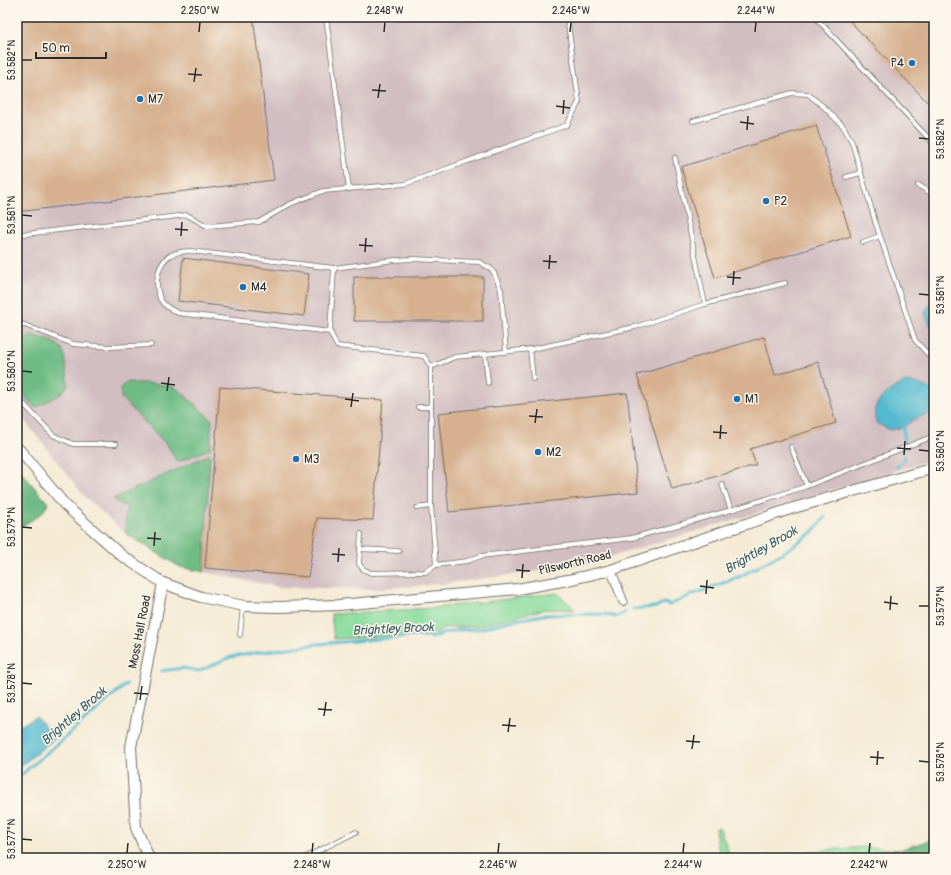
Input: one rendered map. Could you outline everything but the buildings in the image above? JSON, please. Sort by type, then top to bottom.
[{"type":"street","name":"Moss Hall Road","points":[[17,447],[64,505],[120,555],[163,583],[131,747],[136,828],[149,858]]},
{"type":"street","name":"Pilsworth Road","points":[[163,583],[201,597],[244,606],[280,607],[324,606],[517,589],[568,580],[611,570],[790,509],[934,468]]},
{"type":"street","points":[[611,570],[623,601]]},
{"type":"lane","points":[[326,17],[349,189]]},
{"type":"lane","points":[[17,235],[187,216],[207,226],[260,222],[290,204],[323,191],[404,184],[567,125],[579,102],[567,17]]},
{"type":"lane","points":[[815,17],[934,144]]},
{"type":"lane","points":[[693,121],[792,93],[808,94],[825,108],[843,126],[852,142],[880,236],[915,340],[934,361]]},
{"type":"lane","points":[[675,158],[705,304]]},
{"type":"lane","points":[[846,177],[861,173]]},
{"type":"lane","points":[[918,185],[934,195]]},
{"type":"lane","points":[[863,242],[880,236]]},
{"type":"lane","points":[[330,332],[178,314],[168,308],[161,301],[157,283],[161,264],[165,259],[181,251],[206,252],[334,268],[390,260],[412,259],[479,262],[484,264],[494,273],[501,290],[506,352]]},
{"type":"lane","points":[[334,268],[330,332],[337,346],[424,356],[431,367],[431,506],[436,565]]},
{"type":"lane","points":[[431,367],[455,357],[530,349],[635,327],[705,304],[786,283]]},
{"type":"lane","points":[[17,322],[73,344],[110,347],[151,345]]},
{"type":"lane","points":[[530,349],[533,379]]},
{"type":"lane","points":[[485,354],[488,383]]},
{"type":"lane","points":[[17,397],[53,435],[73,444],[116,444]]},
{"type":"lane","points":[[418,407],[431,407]]},
{"type":"lane","points":[[361,534],[359,564],[363,570],[371,574],[426,572],[436,565],[467,561],[481,556],[632,538],[731,510],[807,486],[934,436]]},
{"type":"lane","points":[[791,447],[807,486]]},
{"type":"lane","points":[[722,484],[731,510]]},
{"type":"lane","points":[[417,508],[431,506]]},
{"type":"lane","points":[[360,549],[399,551]]},
{"type":"lane","points":[[240,635],[244,606]]},
{"type":"lane","points":[[304,858],[356,832]]},
{"type":"shaded area","points":[[17,17],[934,17],[934,459],[584,565],[442,584],[372,589],[278,587],[180,567],[126,534],[85,497],[17,411]]},
{"type":"green space","points":[[31,335],[52,342],[58,345],[62,350],[65,356],[68,385],[61,394],[35,408],[17,388],[17,343]]},
{"type":"green space","points":[[127,382],[169,385],[180,391],[212,420],[210,449],[177,462],[168,446],[121,398],[121,387]]},
{"type":"green space","points":[[210,454],[204,572],[180,567],[126,534],[125,512],[128,508],[113,499]]},
{"type":"green space","points":[[17,467],[48,503],[40,515],[17,529]]},
{"type":"green space","points":[[557,593],[576,610],[545,609],[479,626],[444,628],[436,634],[429,633],[334,639],[331,614],[433,608]]},
{"type":"green space","points":[[719,827],[731,858],[720,858],[715,829]]},
{"type":"green space","points":[[934,839],[934,852],[914,858],[863,858],[899,850]]},
{"type":"green space","points":[[865,847],[899,850],[863,858],[760,858],[821,850]]},
{"type":"water","points":[[929,305],[934,308],[934,330],[931,327],[925,313]]},
{"type":"water","points":[[906,382],[921,385],[934,393],[934,411],[913,420],[904,427],[890,430],[876,423],[876,405],[892,390]]},
{"type":"water","points":[[36,716],[54,739],[17,769],[17,728]]},
{"type":"waterway","name":"Brightley Brook","points":[[903,427],[904,440]]},
{"type":"waterway","name":"Brightley Brook","points":[[897,467],[905,459],[904,456]]},
{"type":"waterway","name":"Brightley Brook","points":[[633,609],[656,607],[664,603],[670,605],[741,576],[784,552],[813,532],[825,517]]},
{"type":"waterway","name":"Brightley Brook","points":[[161,671],[183,668],[199,671],[231,657],[318,644],[414,636],[429,636],[432,638],[458,630],[479,629],[543,615],[604,614],[616,617],[625,612]]},
{"type":"waterway","name":"Brightley Brook","points":[[17,779],[126,684]]},
{"type":"waterway","points":[[926,858],[934,856]]},
{"type":"place","name":"P4","points":[[912,63]]},
{"type":"place","name":"M7","points":[[140,99]]},
{"type":"place","name":"P2","points":[[766,201]]},
{"type":"place","name":"M4","points":[[243,287]]},
{"type":"place","name":"M1","points":[[737,399]]},
{"type":"place","name":"M2","points":[[538,452]]},
{"type":"place","name":"M3","points":[[296,459]]}]
